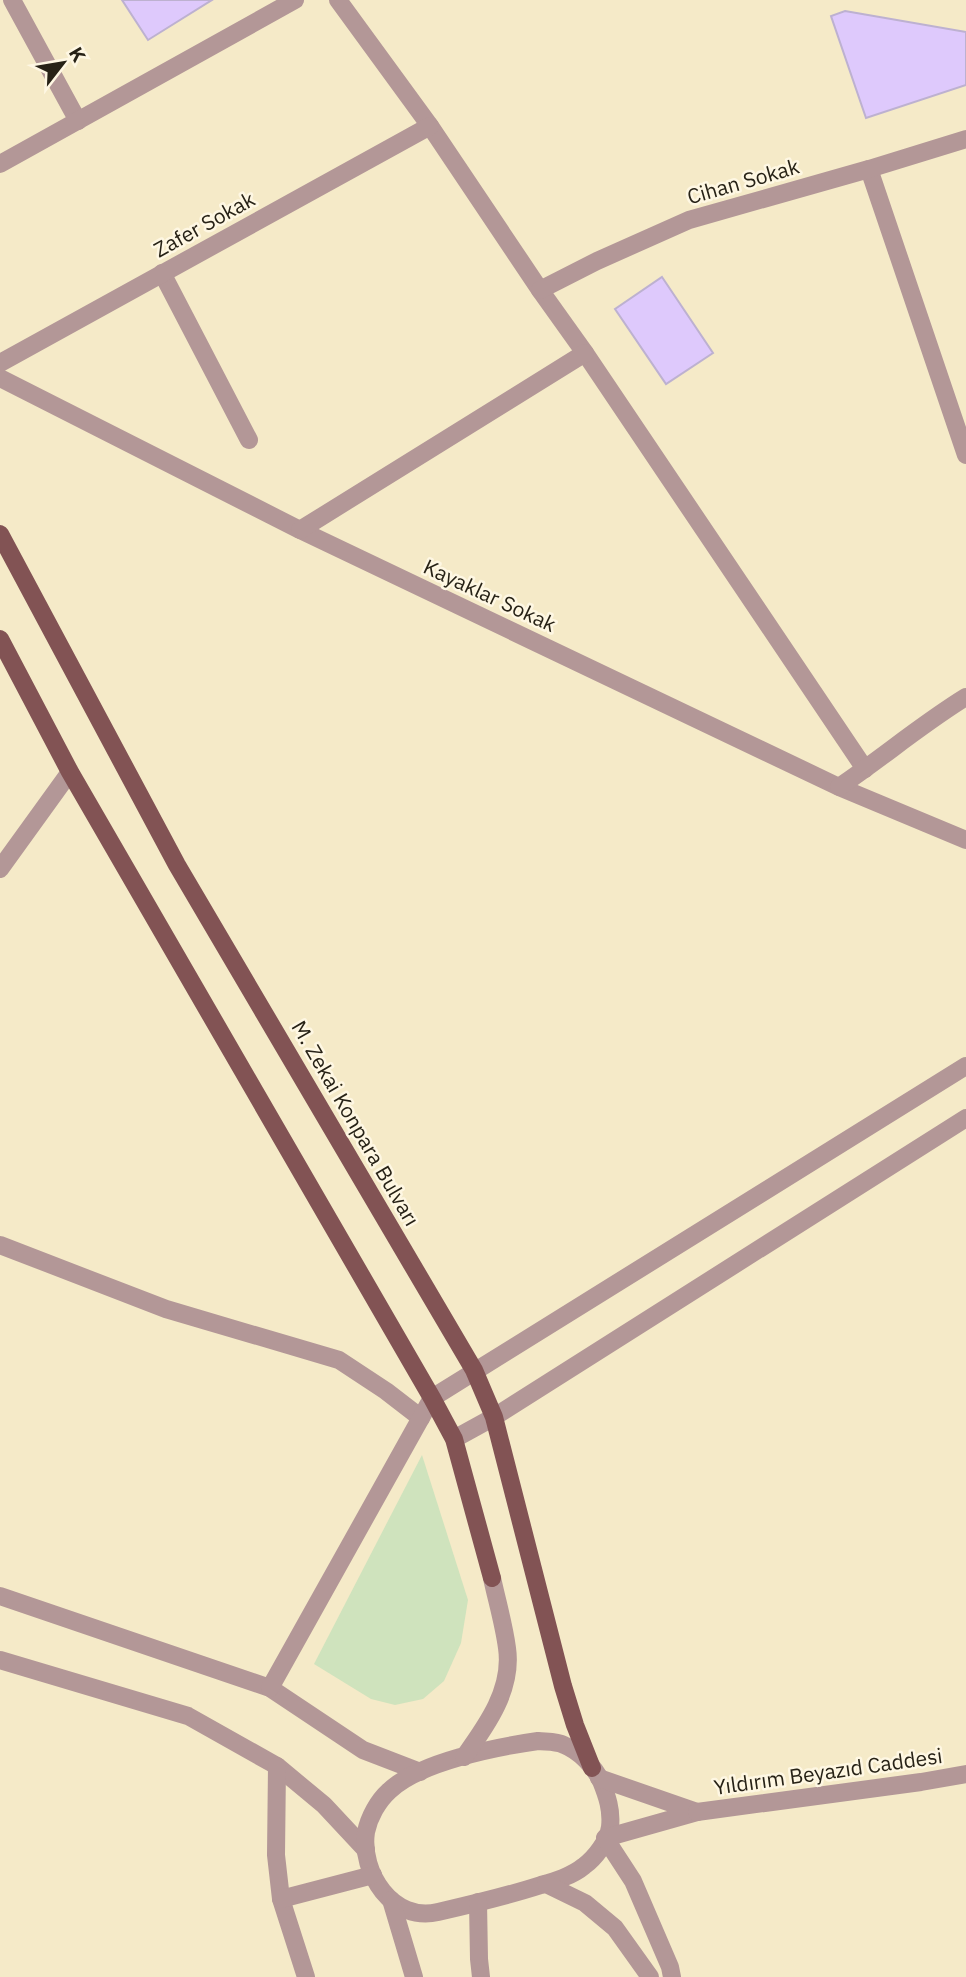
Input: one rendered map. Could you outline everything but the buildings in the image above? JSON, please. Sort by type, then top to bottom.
[{"type":"main road","name":"M. Zekai Konpara Bulvarı","points":[[0,534],[177,865],[474,1370],[494,1417],[563,1686],[575,1725],[596,1773]]},
{"type":"main road","points":[[0,639],[70,772],[454,1439],[492,1578]]},
{"type":"street","points":[[12,0],[78,121]]},
{"type":"street","points":[[0,164],[295,0]]},
{"type":"street","points":[[338,0],[430,126],[540,290],[586,353],[865,769]]},
{"type":"street","name":"Zafer Sokak","points":[[0,363],[430,126]]},
{"type":"street","name":"Cihan Sokak","points":[[540,290],[689,219],[966,139]]},
{"type":"street","points":[[869,169],[966,455]]},
{"type":"street","points":[[162,273],[249,440]]},
{"type":"street","points":[[299,530],[586,353]]},
{"type":"street","name":"Kayaklar Sokak","points":[[0,378],[299,530],[839,787],[966,841]]},
{"type":"street","points":[[839,787],[934,716],[966,697]]},
{"type":"street","points":[[0,869],[70,772]]},
{"type":"street","points":[[270,1688],[432,1398],[966,1066]]},
{"type":"street","points":[[454,1439],[494,1417],[966,1118]]},
{"type":"street","points":[[0,1245],[166,1309],[339,1360],[421,1418]]},
{"type":"street","points":[[464,1757],[498,1705],[506,1678],[507,1650],[492,1578]]},
{"type":"street","points":[[0,1596],[270,1688],[363,1750],[419,1772]]},
{"type":"street","points":[[0,1660],[188,1716],[277,1766],[324,1805],[366,1850]]},
{"type":"street","points":[[538,1741],[562,1744],[582,1756],[596,1773],[610,1804],[610,1829],[598,1852],[584,1867],[561,1879],[427,1915],[404,1911],[385,1896],[373,1875],[366,1850],[366,1831],[373,1810],[388,1792],[405,1778],[498,1747],[538,1741]]},
{"type":"street","points":[[277,1766],[276,1855],[281,1899],[306,1977]]},
{"type":"street","points":[[596,1773],[697,1812]]},
{"type":"street","name":"Yıldırım Beyazıd Caddesi","points":[[605,1838],[697,1812],[966,1774]]},
{"type":"street","points":[[605,1838],[633,1881],[670,1967],[671,1977]]},
{"type":"street","points":[[281,1899],[373,1875]]},
{"type":"street","points":[[546,1884],[585,1903],[615,1928],[650,1977]]},
{"type":"street","points":[[391,1900],[414,1977]]},
{"type":"street","points":[[478,1902],[481,1977]]},
{"type":"green space","points":[[422,1455],[468,1600],[461,1643],[444,1681],[423,1699],[395,1705],[371,1699],[314,1664]]}]
